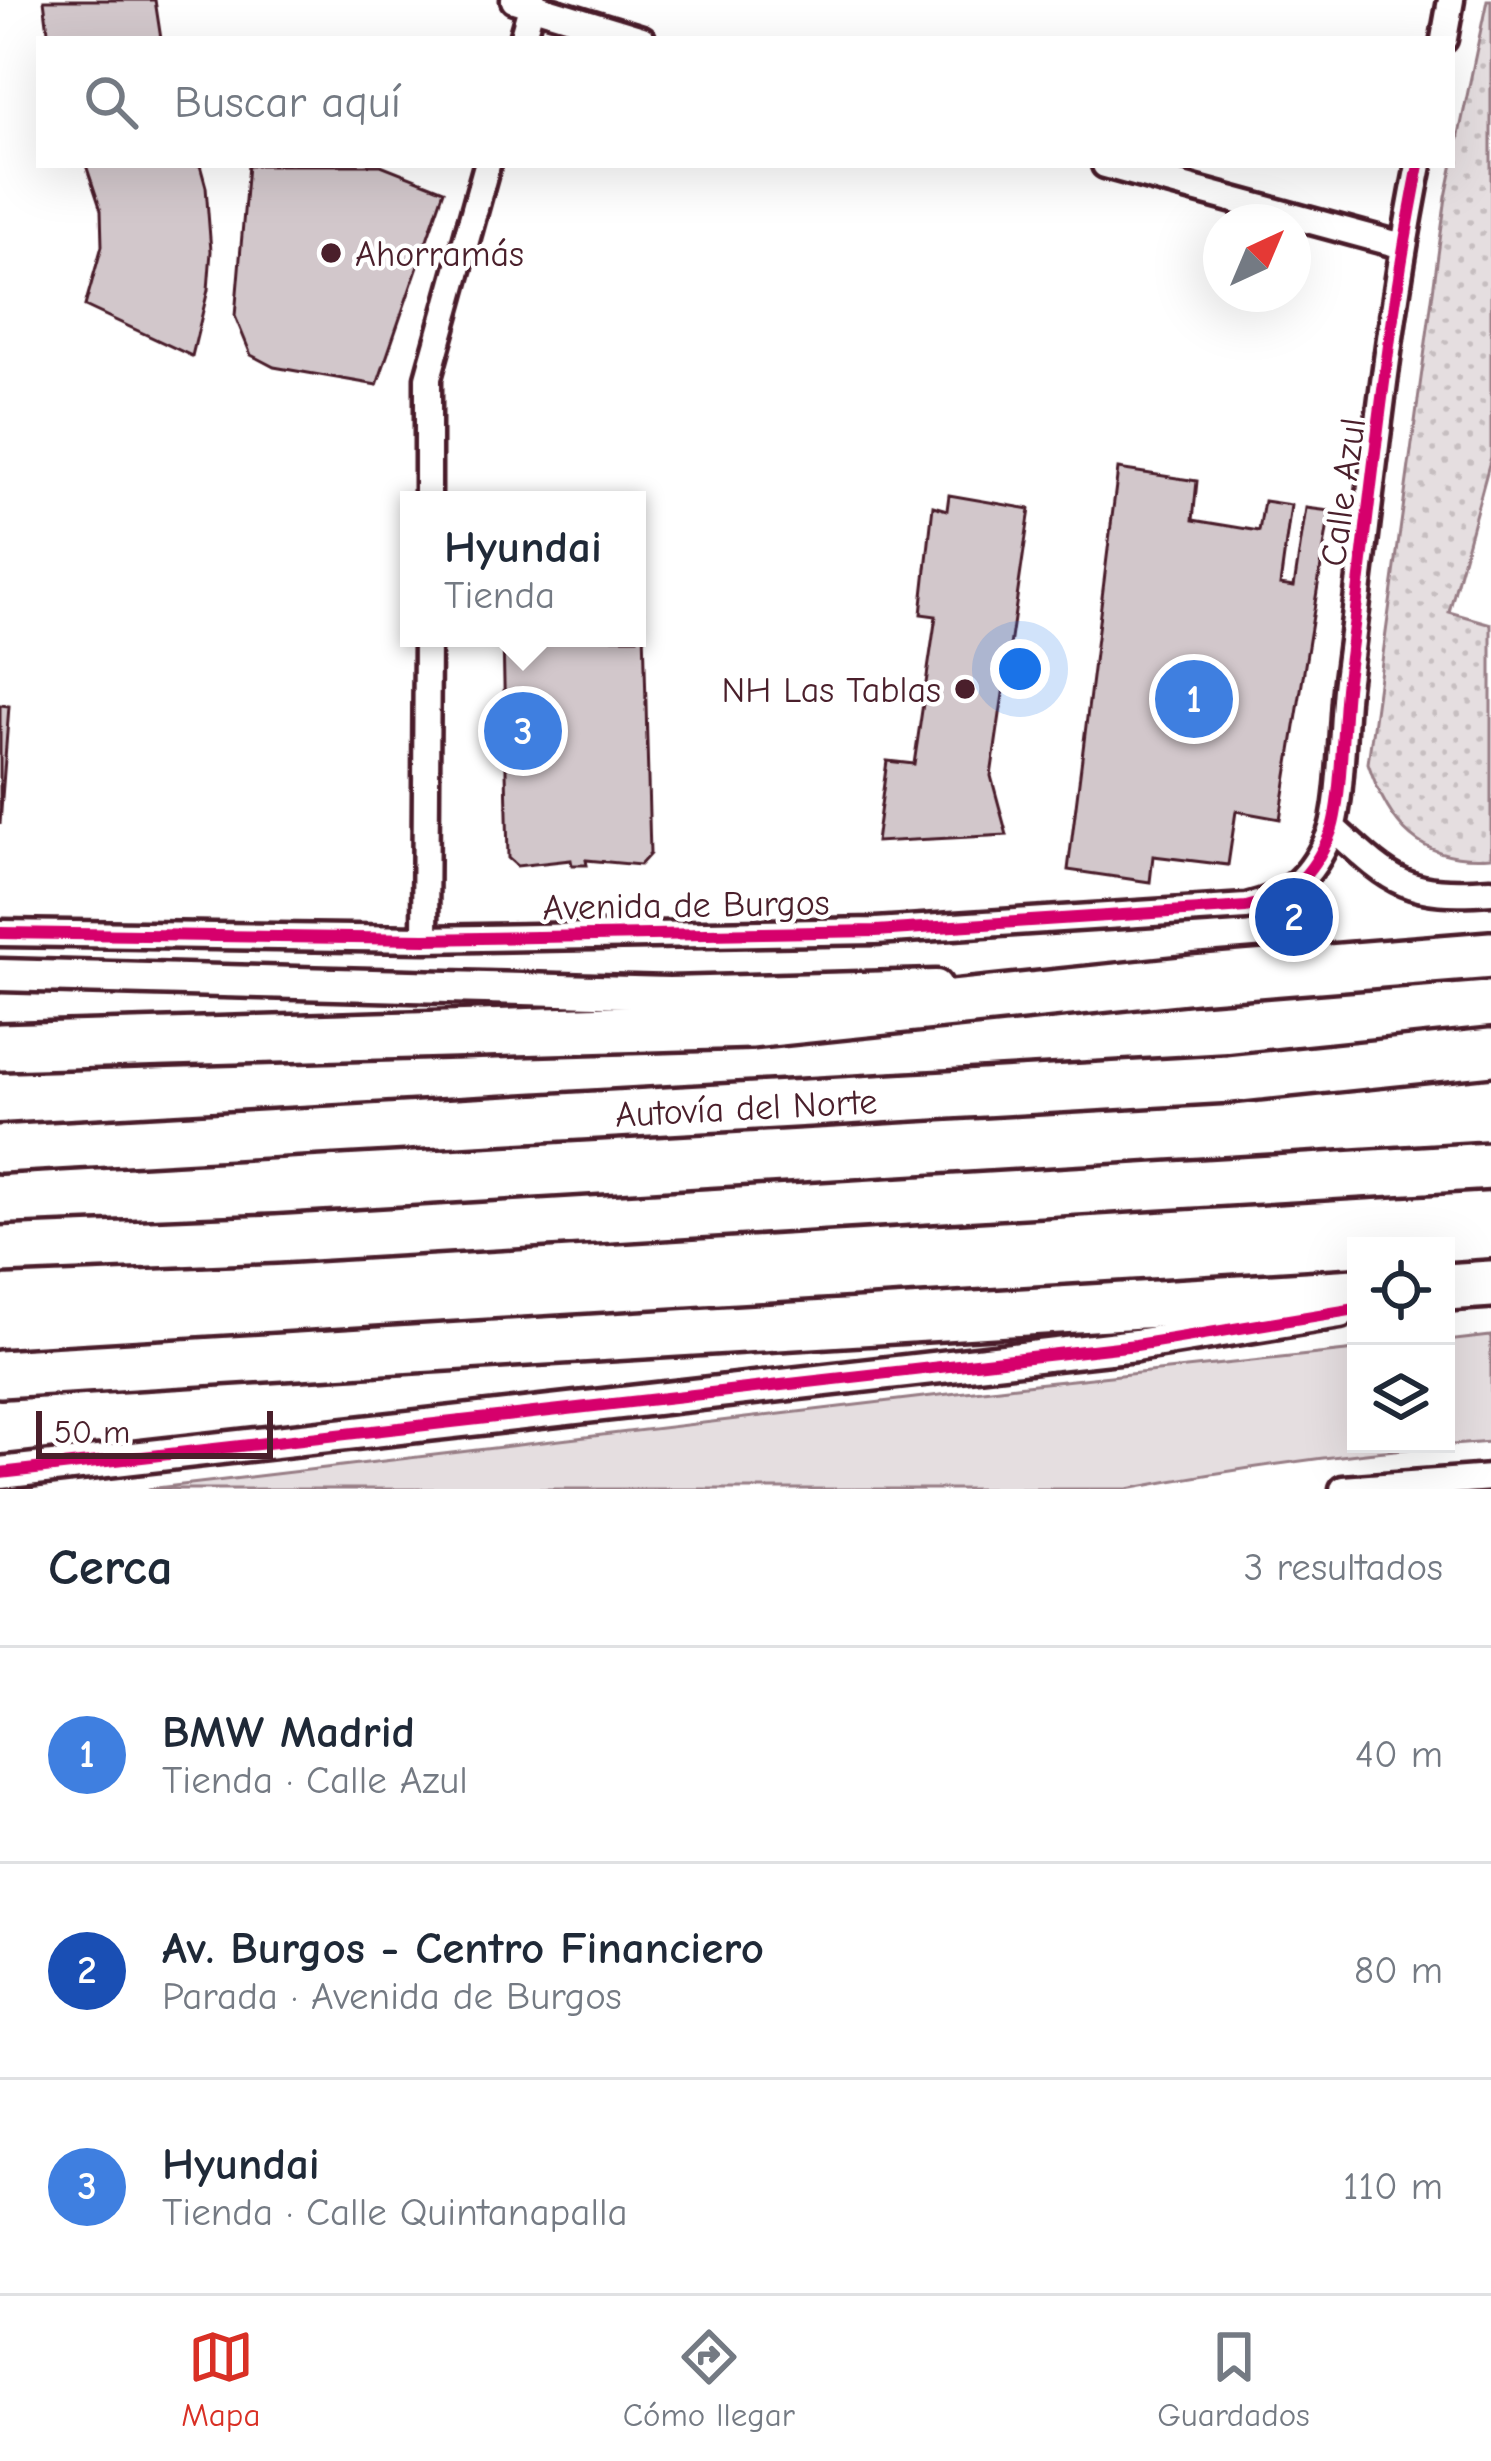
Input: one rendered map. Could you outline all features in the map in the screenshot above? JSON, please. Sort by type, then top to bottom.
[{"type":"highway","points":[[0,1047],[750,1025],[1194,979],[1491,955]]},
{"type":"highway","name":"Autovía del Norte","points":[[0,1150],[1229,1079],[1491,1052]]},
{"type":"highway","points":[[0,1250],[443,1230],[1491,1166]]},
{"type":"highway","points":[[1455,1290],[1491,1286]]},
{"type":"highway","points":[[0,1374],[1347,1293]]},
{"type":"street","points":[[1445,36],[1451,0]]},
{"type":"street","points":[[522,36],[526,2],[634,36]]},
{"type":"street","points":[[428,491],[428,378],[486,168]]},
{"type":"street","points":[[1116,168],[1403,246]]},
{"type":"street","name":"Calle Azul","points":[[1333,828],[1403,246],[1418,168]]},
{"type":"street","points":[[424,939],[427,647]]},
{"type":"street","points":[[1333,828],[1385,875],[1437,895],[1491,891]]},
{"type":"street","name":"Avenida de Burgos","points":[[0,933],[424,939],[876,931],[1246,907],[1278,900],[1315,866],[1333,828]]},
{"type":"street","points":[[0,975],[669,993],[1194,979]]},
{"type":"street","points":[[0,1473],[1136,1345],[1347,1310]]},
{"type":"street","points":[[1343,1489],[1491,1478]]},
{"type":"shaded area","points":[[1487,0],[1491,0],[1491,457],[1449,612],[1491,624],[1491,857],[1445,854],[1411,836],[1386,805],[1368,763],[1455,154]]},
{"type":"shaded area","points":[[1491,1336],[1491,1442],[1455,1445],[1455,1340]]},
{"type":"shaded area","points":[[1347,1351],[1347,1453],[1367,1453],[1127,1489],[148,1489]]},
{"type":"building","points":[[44,0],[155,0],[161,36],[49,36]]},
{"type":"building","points":[[87,168],[201,168],[211,251],[208,290],[192,356],[85,306],[102,246],[101,210]]},
{"type":"building","name":"Ahorramás","points":[[248,168],[389,168],[444,190],[377,385],[274,367],[251,355],[235,316]]},
{"type":"building","points":[[1118,469],[1197,481],[1193,520],[1259,531],[1264,501],[1291,505],[1280,585],[1294,587],[1306,508],[1330,511],[1280,819],[1236,811],[1228,865],[1153,856],[1150,882],[1068,870]]},
{"type":"building","name":"NH Las Tablas","points":[[949,495],[1030,509],[991,776],[1007,835],[876,842],[887,761],[914,764],[936,616],[921,614],[933,506],[947,510]]},
{"type":"building","points":[[503,647],[644,647],[650,854],[640,865],[586,860],[587,865],[572,865],[571,860],[517,866],[508,858]]},
{"type":"building","points":[[0,705],[9,706],[0,824]]},
{"type":"cycle path","points":[[0,933],[425,939],[876,931],[1246,907],[1288,891],[1323,849],[1334,821],[1379,422],[1418,168]]},
{"type":"cycle path","points":[[0,1473],[1136,1345],[1347,1310]]},
{"type":"place","name":"Ahorramás","points":[[331,253]]},
{"type":"place","name":"NH Las Tablas","points":[[965,689]]},
{"type":"place","name":"BMW Madrid","points":[[1194,699]]},
{"type":"place","name":"Hyundai","points":[[523,731]]},
{"type":"place","name":"Av. Burgos - Centro Financiero","points":[[1294,917]]}]
